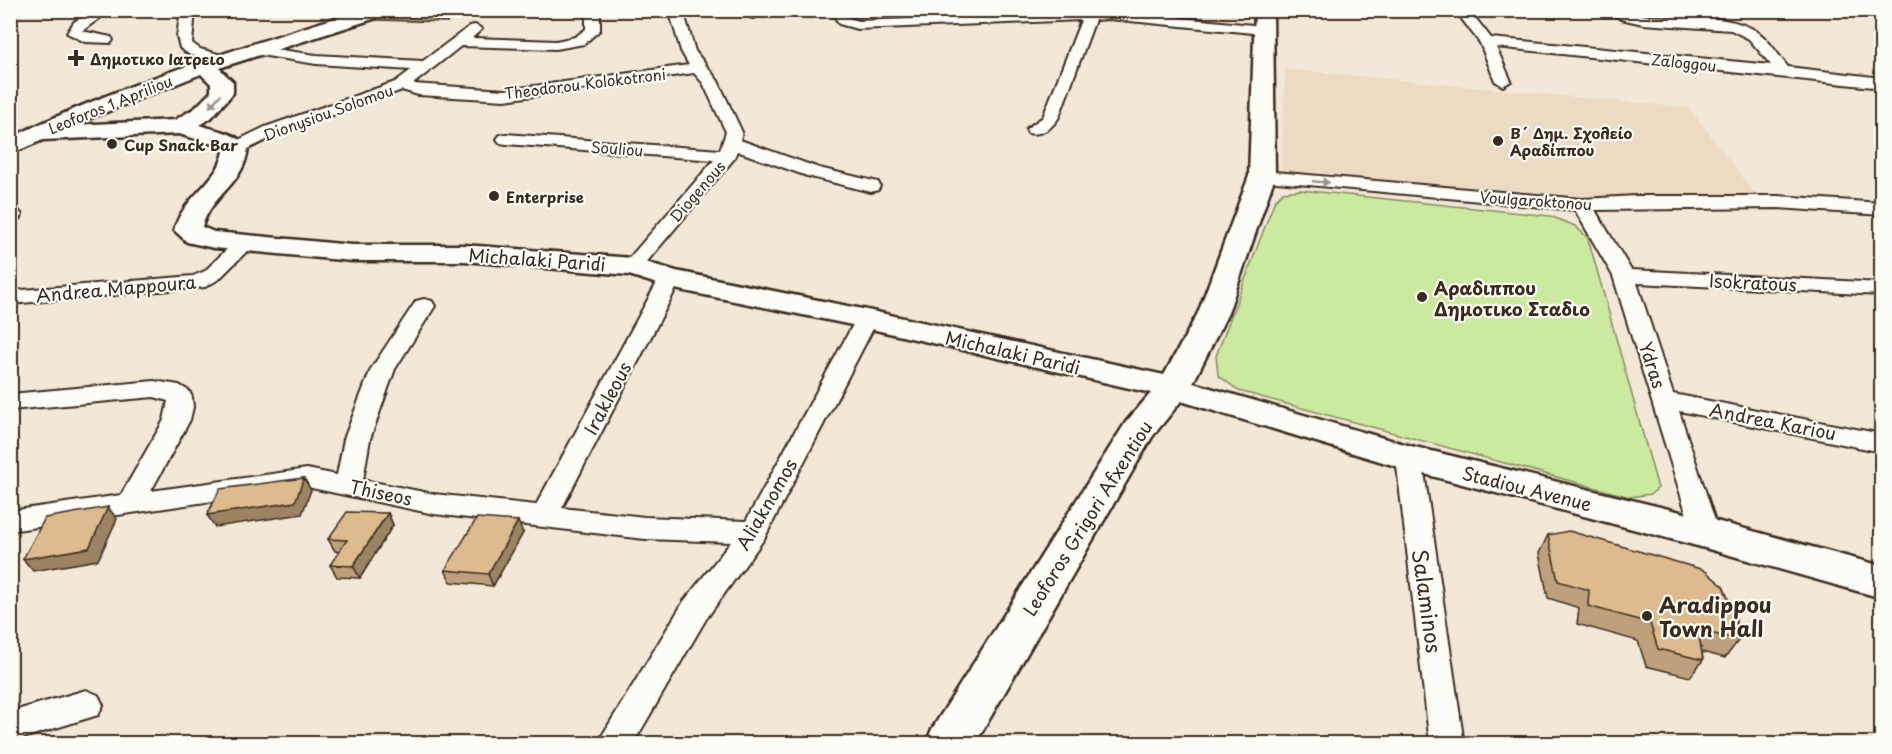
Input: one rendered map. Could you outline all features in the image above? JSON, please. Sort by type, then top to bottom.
[{"type":"main road","name":"Leoforos 1 Apriliou","points":[[10,147],[137,91],[382,10]]},
{"type":"main road","name":"Leoforos Grigori Afxentiou","points":[[949,744],[1138,430],[1174,388],[1213,313],[1262,176],[1264,20]]},
{"type":"main road","points":[[180,127],[203,113],[222,93],[222,82],[215,64]]},
{"type":"main road","points":[[41,132],[180,127],[221,139],[236,148]]},
{"type":"main road","name":"Michalaki Paridi","points":[[236,148],[236,161],[232,171],[195,207],[189,219],[188,230],[197,236],[352,254],[464,254],[632,267],[670,279],[867,318],[1174,388]]},
{"type":"main road","name":"Stadiou Avenue","points":[[1174,388],[1409,458],[1705,533],[1881,582]]},
{"type":"street","points":[[105,10],[79,25],[74,33],[85,38],[106,40]]},
{"type":"street","points":[[188,10],[183,35],[185,45],[215,64]]},
{"type":"street","points":[[460,42],[556,45],[579,41],[593,30],[593,10]]},
{"type":"street","name":"Diogenous","points":[[632,267],[729,150],[734,132],[710,81],[698,68],[688,51],[676,10]]},
{"type":"street","points":[[837,10],[844,21],[872,26],[1089,16],[1264,20]]},
{"type":"street","points":[[1461,10],[1487,42],[1503,81]]},
{"type":"street","points":[[1611,10],[1631,18],[1737,27],[1752,35],[1783,71]]},
{"type":"street","points":[[1034,129],[1046,124],[1051,117],[1089,16]]},
{"type":"street","name":"Dionysiou Solomou","points":[[236,148],[271,131],[401,85],[423,66],[460,42],[475,29]]},
{"type":"street","name":"Zaloggou","points":[[1487,42],[1881,83]]},
{"type":"street","points":[[253,51],[319,60],[423,66]]},
{"type":"street","name":"Theodorou Kolokotroni","points":[[401,85],[418,90],[505,95],[698,68]]},
{"type":"street","name":"Souliou","points":[[506,140],[729,150],[871,186]]},
{"type":"street","name":"Voulgaroktonou","points":[[1262,176],[1582,205],[1636,202],[1778,202],[1881,209]]},
{"type":"street","name":"Ydras","points":[[1582,205],[1624,276],[1705,533]]},
{"type":"street","name":"Andrea Mappoura","points":[[10,298],[197,282],[212,275],[244,243]]},
{"type":"street","name":"Isokratous","points":[[1624,276],[1881,289]]},
{"type":"street","name":"Irakleous","points":[[544,517],[670,279]]},
{"type":"street","points":[[350,485],[357,439],[383,369],[424,306]]},
{"type":"street","name":"Aliaknomos","points":[[615,744],[695,610],[754,532],[867,318]]},
{"type":"street","points":[[10,402],[154,389],[170,391],[180,397],[181,407],[177,420],[130,504]]},
{"type":"street","name":"Andrea Kariou","points":[[1664,400],[1881,443]]},
{"type":"street","name":"Salaminos","points":[[1409,458],[1447,744]]},
{"type":"street","name":"Thiseos","points":[[10,521],[308,478],[434,504],[645,528],[754,532]]},
{"type":"street","points":[[10,727],[86,705]]},
{"type":"shaded area","points":[[851,11],[1102,11],[869,22],[857,20]]},
{"type":"shaded area","name":"Β´ Δημ. Σχολείο Αραδίππου","points":[[1285,69],[1689,108],[1756,195],[1546,196],[1281,173]]},
{"type":"green space","name":"Αραδιππου Δημοτικο Σταδιο","points":[[1300,190],[1550,216],[1575,226],[1588,238],[1658,488],[1651,494],[1630,497],[1239,391],[1218,375],[1216,356],[1275,200],[1283,192]]},
{"type":"building","points":[[304,478],[295,502],[207,515],[220,489]]},
{"type":"building","points":[[108,507],[89,548],[23,559],[45,518]]},
{"type":"building","points":[[347,512],[388,513],[353,566],[330,565],[347,540],[328,539]]},
{"type":"building","points":[[477,518],[518,521],[488,574],[445,570]]},
{"type":"building","name":"Aradippou Town Hall","points":[[1569,531],[1704,570],[1723,586],[1735,615],[1739,640],[1698,630],[1703,660],[1658,649],[1650,623],[1588,606],[1589,590],[1558,581],[1548,535]]},
{"type":"place","name":"Δημοτικο Ιατρειο","points":[[76,58]]},
{"type":"place","name":"Β´ Δημ. Σχολείο Αραδίππου","points":[[1498,141]]},
{"type":"place","name":"Cup Snack Bar","points":[[112,144]]},
{"type":"place","name":"Enterprise","points":[[494,196]]},
{"type":"place","name":"Αραδιππου Δημοτικο Σταδιο","points":[[1422,297]]},
{"type":"place","name":"Aradippou Town Hall","points":[[1647,616]]}]
